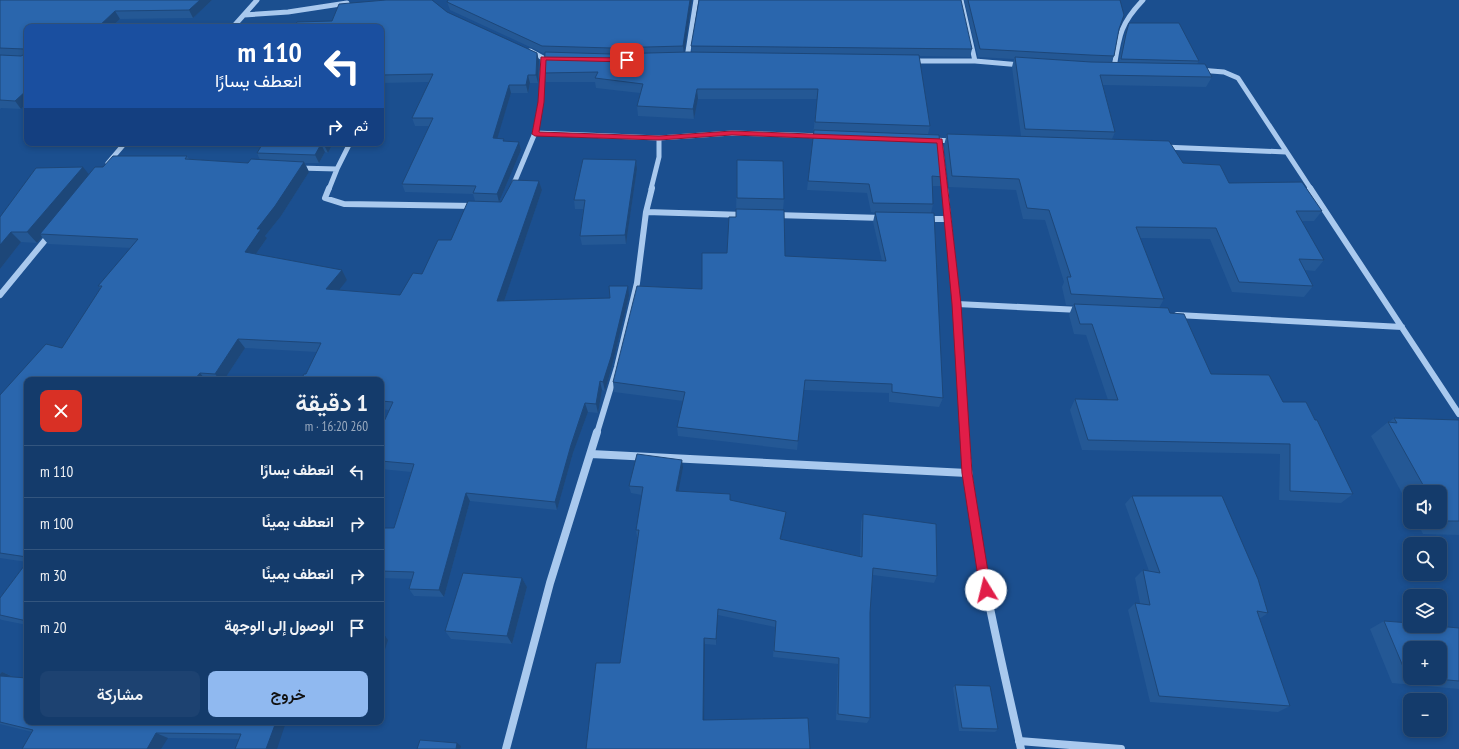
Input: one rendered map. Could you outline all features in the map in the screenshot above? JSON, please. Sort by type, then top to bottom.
[{"type":"street","points":[[236,24],[257,0]]},
{"type":"street","points":[[687,58],[696,0]]},
{"type":"street","points":[[961,0],[975,62]]},
{"type":"street","points":[[1114,68],[1119,37],[1130,15],[1143,0]]},
{"type":"street","points":[[244,15],[288,12],[352,3]]},
{"type":"street","points":[[522,47],[543,58],[551,58]]},
{"type":"street","points":[[508,197],[535,134],[541,102],[543,58]]},
{"type":"street","points":[[680,58],[695,58]]},
{"type":"street","points":[[905,60],[1029,65]]},
{"type":"street","points":[[1107,68],[1121,68]]},
{"type":"street","points":[[1194,70],[1222,71],[1232,74],[1238,78],[1459,414]]},
{"type":"street","points":[[535,134],[659,138],[732,133],[832,137]]},
{"type":"street","points":[[506,749],[550,583],[617,367],[637,283],[646,212],[659,157],[659,138]]},
{"type":"street","points":[[924,140],[964,141]]},
{"type":"street","points":[[940,141],[956,304],[967,473],[986,590],[1020,745],[1121,749]]},
{"type":"street","points":[[103,169],[122,146]]},
{"type":"street","points":[[348,146],[325,198],[334,202],[345,204],[479,206]]},
{"type":"street","points":[[1155,146],[1286,152]]},
{"type":"street","points":[[113,157],[120,157]]},
{"type":"street","points":[[288,167],[337,169]]},
{"type":"street","points":[[646,212],[749,215]]},
{"type":"street","points":[[765,215],[892,218]]},
{"type":"street","points":[[916,219],[947,219]]},
{"type":"street","points":[[0,295],[53,230]]},
{"type":"street","points":[[956,304],[1084,310]]},
{"type":"street","points":[[1171,315],[1402,327]]},
{"type":"street","points":[[591,454],[967,473]]},
{"type":"building","points":[[0,0],[200,0],[189,10],[115,11],[101,24],[24,24],[24,49],[0,48]]},
{"type":"building","points":[[386,0],[432,0],[447,12],[537,53],[536,75],[528,75],[526,85],[509,85],[493,138],[504,139],[503,141],[519,142],[497,194],[473,193],[476,186],[402,184],[433,118],[412,118],[433,74],[384,75],[384,24],[296,24],[297,22],[332,21],[339,4]]},
{"type":"building","points":[[448,0],[690,0],[683,46],[611,48],[542,46],[447,2]]},
{"type":"building","points":[[699,0],[961,0],[972,49],[691,46]]},
{"type":"building","points":[[968,0],[1120,0],[1124,15],[1119,29],[1114,56],[980,49]]},
{"type":"building","points":[[1129,23],[1179,23],[1199,61],[1121,59]]},
{"type":"building","points":[[545,52],[611,54],[687,52],[919,55],[930,126],[815,122],[818,89],[697,89],[693,109],[637,106],[643,84],[595,78],[598,72],[544,73]]},
{"type":"building","points":[[24,54],[24,93],[15,101],[0,100],[0,55],[21,56]]},
{"type":"building","points":[[1015,57],[1091,62],[1205,64],[1212,77],[1100,75],[1115,132],[1025,129]]},
{"type":"building","points":[[814,130],[939,135],[943,177],[932,176],[933,204],[873,203],[869,184],[808,181]]},
{"type":"building","points":[[947,134],[1169,141],[1183,163],[1220,165],[1229,183],[1302,182],[1322,211],[1296,211],[1324,260],[1299,259],[1313,286],[1239,282],[1216,228],[1136,227],[1164,299],[1071,294],[1067,277],[1071,277],[1049,210],[1027,208],[1019,179],[952,176]]},
{"type":"building","points":[[261,146],[320,146],[315,155],[257,153]]},
{"type":"building","points":[[113,156],[187,156],[185,159],[248,163],[251,159],[304,162],[275,206],[257,229],[261,229],[245,252],[342,270],[326,289],[400,295],[413,273],[422,274],[438,240],[451,240],[468,201],[501,202],[513,180],[539,181],[497,301],[610,298],[609,286],[628,286],[611,357],[603,382],[600,381],[596,404],[585,403],[571,445],[555,502],[466,493],[439,590],[409,589],[414,572],[384,571],[384,528],[394,528],[414,464],[384,461],[384,422],[393,402],[384,401],[384,377],[302,377],[304,374],[306,374],[321,343],[238,339],[215,374],[200,373],[197,377],[24,377],[24,557],[0,553],[0,395],[46,344],[62,348],[102,286],[98,286],[138,239],[40,234],[95,167],[103,167]]},
{"type":"building","points":[[583,159],[636,160],[625,235],[580,236],[585,200],[574,200]]},
{"type":"building","points":[[737,160],[783,161],[784,199],[737,198]]},
{"type":"building","points":[[83,167],[27,232],[11,232],[0,245],[0,217],[36,168]]},
{"type":"building","points":[[736,209],[784,210],[785,256],[886,261],[875,212],[934,213],[943,398],[892,392],[892,384],[805,380],[798,441],[677,427],[685,392],[613,382],[637,286],[702,289],[702,253],[727,253],[729,217],[736,217]]},
{"type":"building","points":[[1074,304],[1168,308],[1170,313],[1184,314],[1211,374],[1269,375],[1283,402],[1306,402],[1315,420],[1317,420],[1353,494],[1290,491],[1290,444],[1088,440],[1075,399],[1118,400],[1092,324],[1080,324]]},
{"type":"building","points":[[1394,418],[1459,420],[1459,521],[1447,521],[1447,485],[1423,485],[1388,422],[1397,423]]},
{"type":"building","points":[[637,454],[682,460],[676,491],[730,494],[730,500],[786,512],[780,539],[862,557],[863,514],[936,524],[937,576],[873,568],[870,613],[870,718],[838,714],[839,658],[774,651],[776,621],[718,609],[716,639],[704,638],[703,720],[808,718],[810,749],[586,749],[596,663],[620,663],[639,530],[636,530],[643,487],[629,486]]},
{"type":"building","points":[[1132,496],[1222,496],[1258,579],[1268,613],[1257,611],[1290,706],[1159,696],[1135,603],[1150,605],[1143,570],[1160,573]]},
{"type":"building","points":[[24,566],[24,620],[0,615],[0,598]]},
{"type":"building","points":[[463,573],[522,578],[507,636],[445,631]]},
{"type":"building","points":[[1384,621],[1403,622],[1403,633],[1447,633],[1447,627],[1459,628],[1459,681],[1447,680],[1447,641],[1403,641],[1403,666]]},
{"type":"building","points":[[0,676],[24,678],[24,725],[275,725],[266,749],[235,749],[241,734],[156,733],[147,749],[22,749],[33,730],[0,722]]},
{"type":"building","points":[[955,685],[990,686],[998,729],[962,728]]},
{"type":"building","points":[[420,740],[457,743],[456,749],[417,749]]},
{"type":"route","points":[[627,60],[543,58],[541,102],[535,134],[659,138],[732,133],[940,141],[956,304],[967,473],[986,590]]}]
